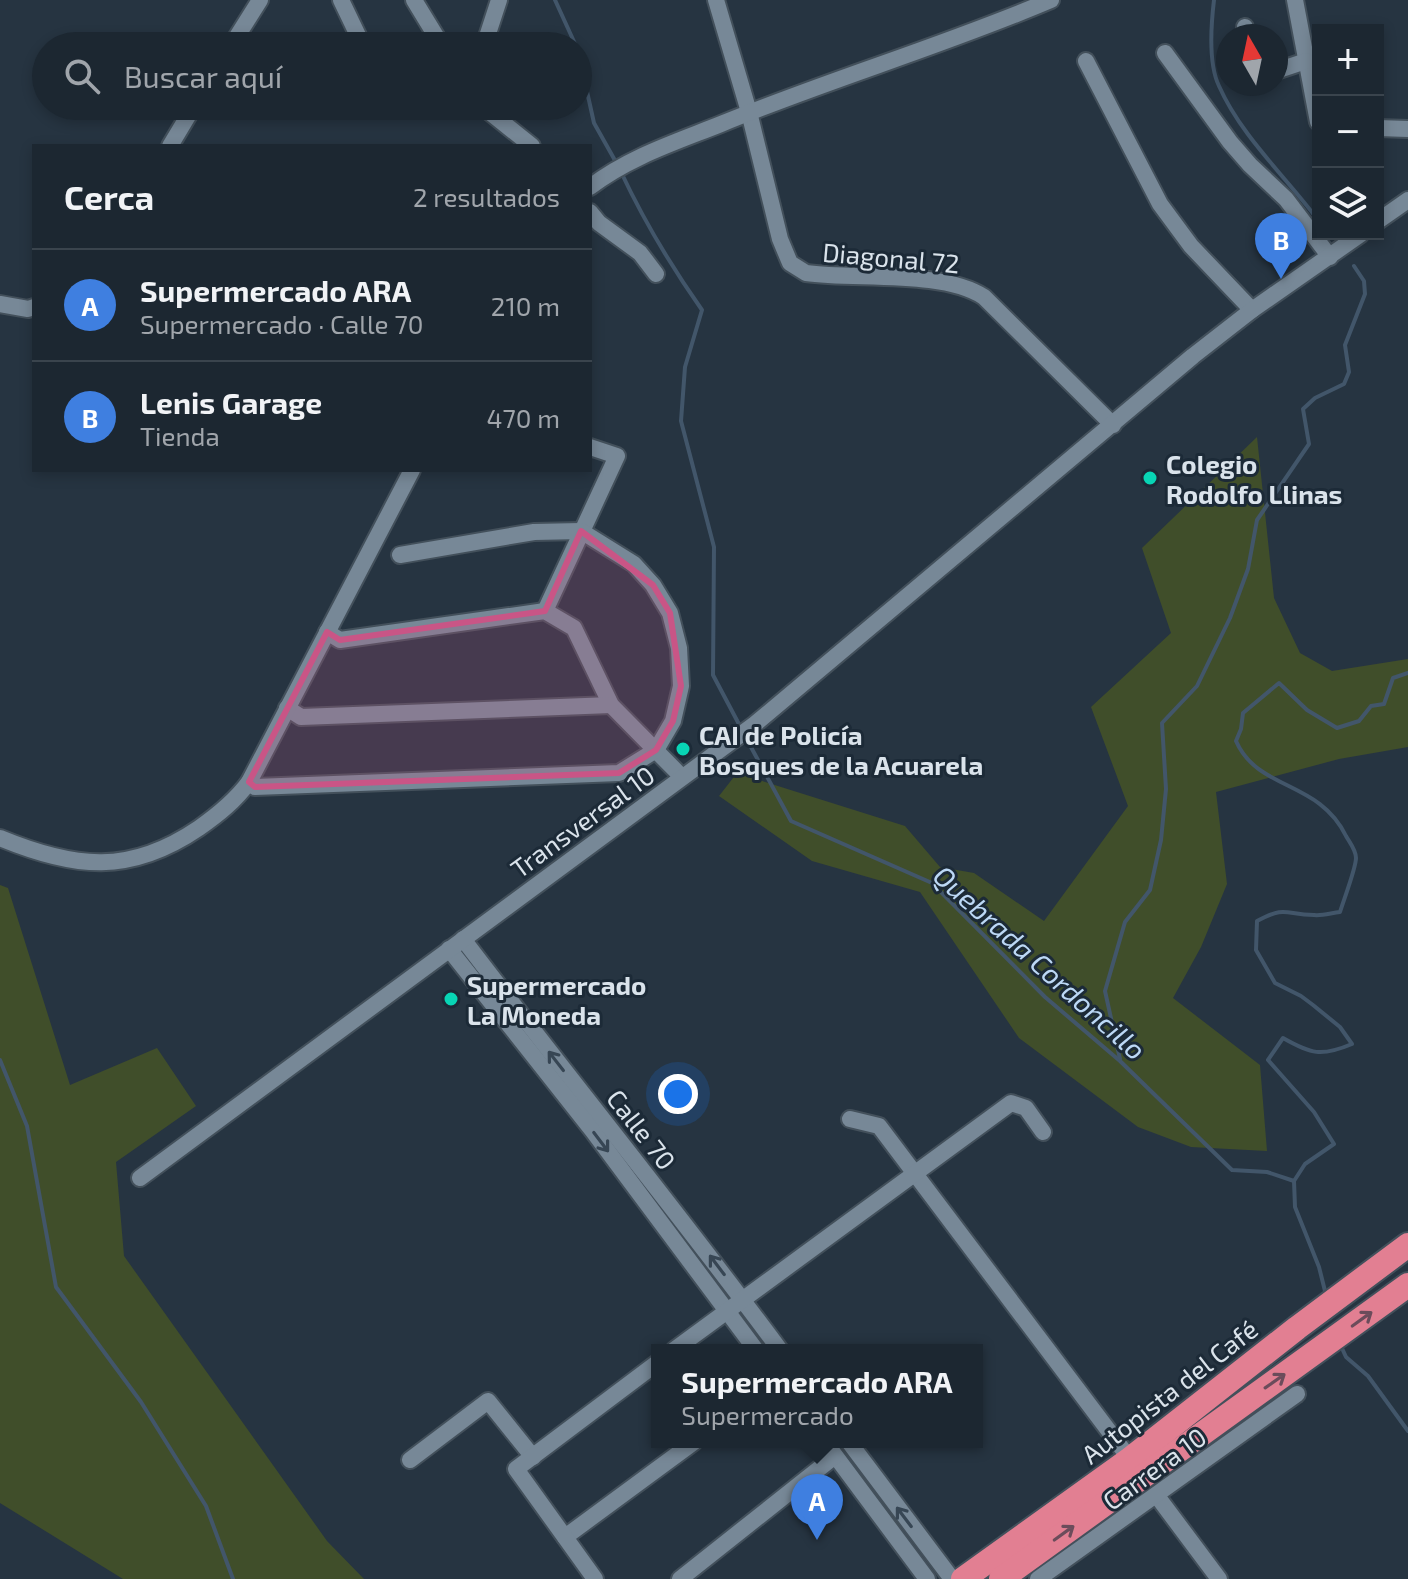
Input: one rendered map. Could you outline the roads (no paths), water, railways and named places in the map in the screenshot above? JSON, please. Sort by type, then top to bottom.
[{"type":"highway","name":"Autopista del Café","points":[[963,1579],[1130,1459],[1398,1252]]},
{"type":"highway","name":"Autopista del Café","points":[[1001,1579],[1408,1285]]},
{"type":"street","points":[[240,32],[260,0]]},
{"type":"street","points":[[341,0],[356,32]]},
{"type":"street","points":[[414,0],[433,32]]},
{"type":"street","points":[[489,32],[499,0]]},
{"type":"street","name":"Diagonal 72","points":[[716,0],[749,112],[780,239],[785,254],[797,269],[826,276],[949,281],[973,289],[1113,425]]},
{"type":"street","points":[[592,186],[635,159],[749,112],[1051,0]]},
{"type":"street","points":[[1295,0],[1313,96]]},
{"type":"street","points":[[1165,53],[1230,142],[1286,199],[1330,257]]},
{"type":"street","points":[[1086,61],[1160,204],[1191,246],[1252,310]]},
{"type":"street","points":[[1288,67],[1306,61]]},
{"type":"street","points":[[171,144],[186,120]]},
{"type":"street","points":[[500,120],[530,144]]},
{"type":"street","points":[[1384,128],[1408,129]]},
{"type":"street","points":[[1384,217],[1408,200]]},
{"type":"street","points":[[592,214],[640,253],[656,274]]},
{"type":"street","name":"Transversal 10","points":[[140,1178],[755,724],[1193,356],[1252,310],[1353,240]]},
{"type":"street","points":[[0,304],[4,307],[32,308]]},
{"type":"street","points":[[545,611],[617,456],[592,448]]},
{"type":"street","points":[[0,838],[74,861],[118,863],[168,847],[234,802],[249,782],[411,472]]},
{"type":"street","points":[[249,782],[255,787],[619,773],[656,750],[673,721],[681,686],[679,648],[670,613],[653,585],[634,564],[581,531],[534,532],[400,555]]},
{"type":"street","points":[[327,632],[340,640],[545,611],[574,628],[611,705],[682,777]]},
{"type":"street","points":[[287,708],[301,717],[611,705]]},
{"type":"street","name":"Calle 70","points":[[456,944],[606,1120],[776,1344]]},
{"type":"street","name":"Calle 70","points":[[456,944],[752,1344]]},
{"type":"street","points":[[682,1344],[1011,1103],[1026,1108],[1043,1132]]},
{"type":"street","points":[[850,1119],[879,1126],[1130,1459]]},
{"type":"street","points":[[595,1579],[516,1469],[651,1368]]},
{"type":"street","name":"Carrera 10","points":[[1038,1579],[1297,1394]]},
{"type":"street","points":[[410,1460],[488,1401],[533,1457]]},
{"type":"street","points":[[565,1537],[686,1448]]},
{"type":"street","points":[[829,1448],[927,1579]]},
{"type":"street","points":[[854,1448],[952,1579]]},
{"type":"street","points":[[680,1579],[835,1456]]},
{"type":"street","points":[[1157,1496],[1219,1579]]},
{"type":"waterway","name":"Quebrada Cordoncillo","points":[[555,0],[570,32]]},
{"type":"waterway","points":[[1214,0],[1212,55],[1219,86],[1239,122],[1312,213]]},
{"type":"waterway","name":"Quebrada Cordoncillo","points":[[592,114],[617,164]]},
{"type":"waterway","name":"Quebrada Cordoncillo","points":[[621,172],[658,243],[702,310],[685,367],[681,421],[714,547],[713,675],[741,728]]},
{"type":"waterway","points":[[1120,1059],[1105,991],[1125,922],[1150,890],[1161,840],[1166,789],[1162,723],[1197,686],[1230,618],[1248,569],[1257,520],[1309,444],[1303,409],[1315,398],[1344,384],[1349,372],[1345,345],[1365,294],[1364,281],[1354,266]]},
{"type":"waterway","points":[[1326,1295],[1319,1267],[1295,1207],[1294,1181],[1305,1164],[1334,1144],[1314,1112],[1268,1060],[1283,1038],[1316,1052],[1332,1051],[1352,1044],[1340,1027],[1313,1005],[1275,983],[1256,950],[1257,921],[1281,912],[1317,915],[1340,912],[1356,855],[1334,818],[1321,805],[1259,769],[1246,757],[1236,741],[1243,713],[1279,683],[1307,710],[1337,728],[1359,721],[1371,706],[1384,704],[1393,678],[1408,673]]},
{"type":"waterway","name":"Quebrada Cordoncillo","points":[[745,736],[791,821],[932,883],[1045,997],[1120,1061],[1232,1170],[1267,1172],[1294,1181]]},
{"type":"waterway","points":[[0,1060],[27,1126],[56,1287],[141,1402],[206,1506],[233,1579]]},
{"type":"waterway","points":[[1341,1346],[1346,1357],[1368,1376],[1408,1431]]},
{"type":"place","name":"Lenis Garage","points":[[1281,279]]},
{"type":"place","name":"Colegio Rodolfo Llinas","points":[[1150,478]]},
{"type":"place","name":"CAI de Policía Bosques de la Acuarela","points":[[683,749]]},
{"type":"place","name":"Supermercado La Moneda","points":[[451,999]]},
{"type":"place","name":"Supermercado ARA","points":[[817,1540]]}]
